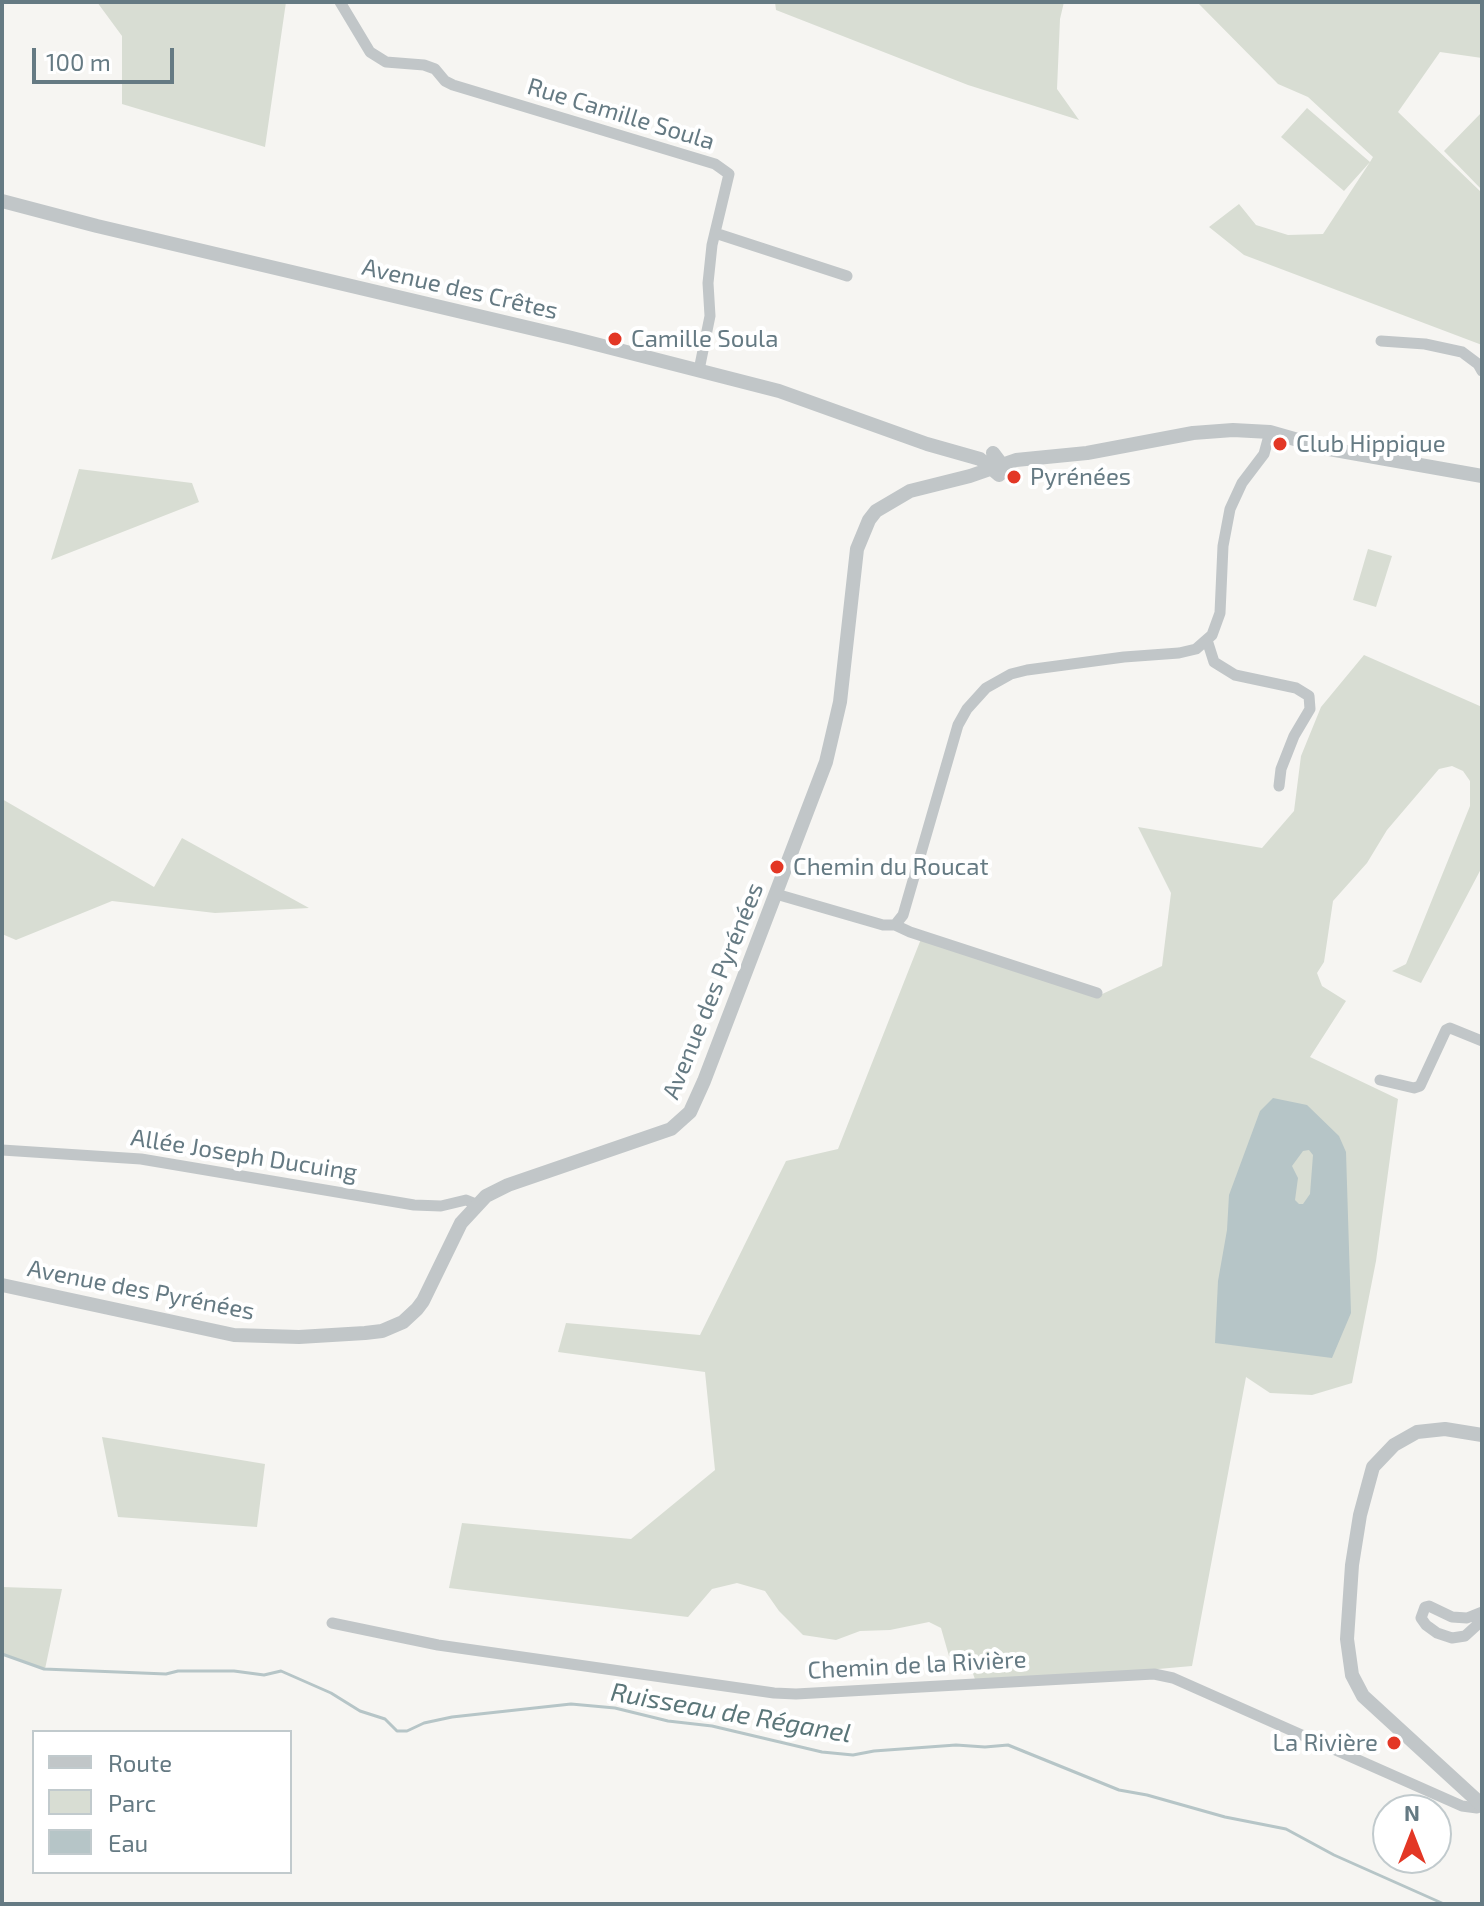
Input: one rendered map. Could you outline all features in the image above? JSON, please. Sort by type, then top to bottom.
[{"type":"street","name":"Rue Camille Soula","points":[[340,2],[370,52],[386,62],[424,65],[435,69],[453,85],[715,164],[729,174],[709,263],[710,316],[699,370]]},
{"type":"street","name":"Avenue des Crêtes","points":[[2,201],[699,370],[804,398],[903,435],[1000,464]]},
{"type":"street","points":[[715,233],[847,276]]},
{"type":"street","points":[[1381,341],[1425,344],[1462,352],[1482,371]]},
{"type":"street","name":"Avenue des Pyrénées","points":[[2,1285],[234,1335],[299,1337],[382,1331],[403,1322],[417,1309],[452,1239],[476,1204],[508,1185],[671,1129],[684,1120],[704,1081],[833,738],[840,702],[854,569],[861,536],[869,520],[884,504],[1000,464],[1215,431],[1269,436],[1482,476]]},
{"type":"street","name":"Avenue des Crêtes","points":[[903,435],[1000,464]]},
{"type":"street","points":[[895,925],[903,915],[958,725],[967,709],[986,688],[1011,674],[1027,670],[1179,653],[1196,649],[1207,640],[1217,625],[1220,613],[1223,546],[1230,509],[1242,483],[1264,454],[1269,436]]},
{"type":"street","name":"Avenue des Pyrénées","points":[[926,487],[972,483],[1000,464],[1021,466],[1095,460],[1142,444]]},
{"type":"street","points":[[967,455],[971,465],[970,476]]},
{"type":"street","points":[[1207,640],[1214,662],[1235,675],[1296,688],[1309,696],[1310,709],[1294,736],[1281,769],[1279,786]]},
{"type":"street","points":[[776,894],[883,925],[895,925],[1097,993]]},
{"type":"street","points":[[1380,1080],[1414,1088],[1420,1086],[1446,1030],[1450,1028],[1482,1041]]},
{"type":"street","name":"Allée Joseph Ducuing","points":[[2,1150],[141,1159],[414,1205],[441,1206],[466,1200],[476,1204]]},
{"type":"street","points":[[1482,1435],[1445,1429],[1417,1432],[1394,1445],[1373,1467],[1360,1515],[1352,1565],[1347,1653],[1352,1675],[1363,1696],[1482,1805]]},
{"type":"street","points":[[1425,1607],[1452,1617],[1467,1618],[1482,1612],[1476,1626],[1465,1636],[1452,1638],[1437,1633],[1421,1618],[1425,1607]]},
{"type":"street","name":"Chemin de la Rivière","points":[[332,1623],[438,1645],[774,1693],[1154,1674],[1173,1678],[1462,1806],[1477,1808],[1482,1805]]},
{"type":"green space","points":[[97,2],[286,2],[265,147],[122,104],[122,36]]},
{"type":"green space","points":[[775,2],[1064,2],[1060,19],[1057,89],[1079,120],[968,85],[776,10]]},
{"type":"green space","points":[[1197,2],[1482,2],[1482,58],[1440,52],[1398,112],[1482,193],[1482,345],[1244,255],[1209,227],[1239,204],[1256,225],[1288,235],[1323,234],[1373,157],[1308,97],[1278,84]]},
{"type":"green space","points":[[1307,108],[1370,162],[1344,191],[1281,137]]},
{"type":"green space","points":[[1482,112],[1482,190],[1444,151]]},
{"type":"green space","points":[[79,469],[192,483],[199,502],[51,560]]},
{"type":"green space","points":[[1368,549],[1392,556],[1376,607],[1353,600]]},
{"type":"green space","points":[[1364,655],[1482,707],[1482,867],[1421,983],[1392,971],[1406,964],[1470,806],[1470,781],[1463,771],[1452,766],[1439,769],[1387,830],[1367,863],[1333,901],[1324,962],[1317,973],[1322,986],[1346,1001],[1310,1057],[1398,1099],[1376,1261],[1352,1383],[1312,1395],[1270,1393],[1246,1377],[1192,1666],[977,1685],[971,1668],[949,1656],[941,1628],[929,1622],[890,1630],[860,1631],[836,1640],[803,1635],[779,1611],[765,1591],[737,1583],[712,1589],[688,1617],[449,1588],[462,1523],[631,1539],[715,1470],[705,1372],[558,1352],[566,1323],[700,1335],[786,1161],[838,1149],[921,939],[1098,996],[1162,966],[1171,893],[1138,827],[1262,848],[1294,811],[1301,756],[1321,707]]},
{"type":"green space","points":[[2,799],[154,887],[182,838],[309,908],[215,913],[112,901],[16,940],[2,934]]},
{"type":"green space","points":[[102,1437],[265,1464],[257,1527],[118,1517]]},
{"type":"green space","points":[[2,1587],[62,1589],[45,1669],[2,1654]]},
{"type":"water","points":[[1273,1098],[1307,1105],[1339,1136],[1346,1152],[1351,1313],[1332,1358],[1215,1343],[1218,1281],[1227,1230],[1229,1195],[1260,1111]],"holes":[[[1309,1150],[1313,1155],[1310,1194],[1303,1204],[1299,1204],[1295,1200],[1298,1178],[1292,1166],[1303,1151]]]},
{"type":"waterway","name":"Ruisseau de Réganel","points":[[2,1654],[44,1669],[166,1674],[178,1671],[234,1671],[264,1675],[281,1671],[331,1693],[360,1711],[385,1719],[397,1731],[407,1731],[424,1723],[452,1717],[571,1704],[615,1708],[668,1721],[712,1726],[822,1752],[853,1755],[956,1745],[1008,1745],[1119,1790],[1286,1829],[1334,1855],[1444,1904]]},
{"type":"place","name":"Camille Soula","points":[[615,339]]},
{"type":"place","name":"Club Hippique","points":[[1280,444]]},
{"type":"place","name":"Pyrénées","points":[[1014,477]]},
{"type":"place","name":"Chemin du Roucat","points":[[777,867]]},
{"type":"place","name":"La Rivière","points":[[1394,1743]]}]
